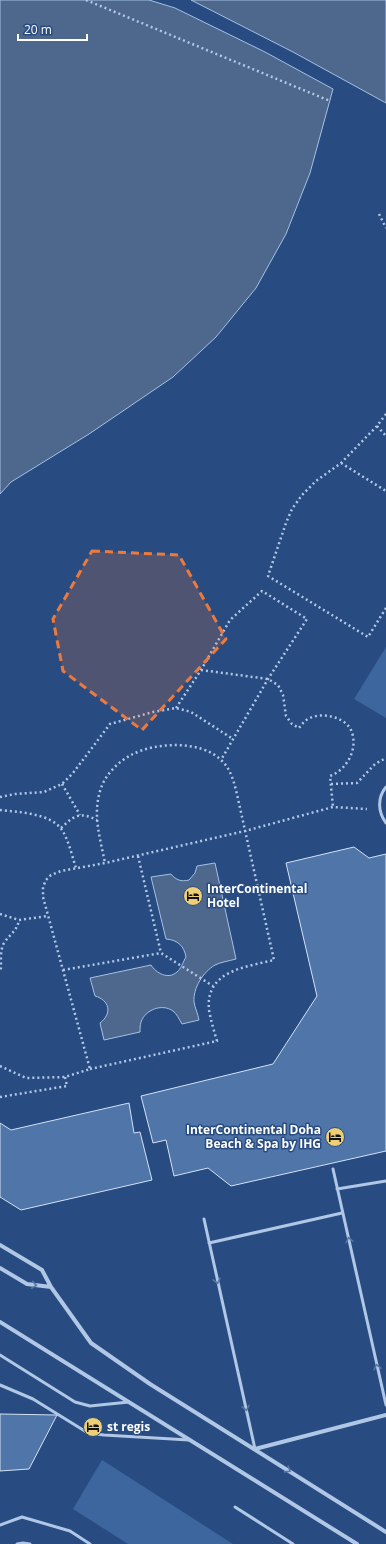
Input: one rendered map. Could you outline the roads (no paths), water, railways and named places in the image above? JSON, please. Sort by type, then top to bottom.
[{"type":"street","points":[[0,1245],[42,1270],[51,1288],[91,1343],[150,1384],[386,1532]]},
{"type":"street","points":[[0,1268],[27,1284],[51,1288]]},
{"type":"street","points":[[0,1322],[357,1544]]},
{"type":"street","points":[[255,1450],[386,1414]]},
{"type":"lane","points":[[386,787],[380,799],[379,809],[386,823]]},
{"type":"lane","points":[[332,1168],[386,1405]]},
{"type":"lane","points":[[337,1189],[386,1181]]},
{"type":"lane","points":[[209,1243],[342,1213]]},
{"type":"lane","points":[[204,1219],[255,1450]]},
{"type":"lane","points":[[0,1355],[75,1402],[90,1406],[129,1402]]},
{"type":"lane","points":[[0,1385],[32,1400],[88,1433],[189,1440]]},
{"type":"lane","points":[[235,1507],[293,1544]]},
{"type":"lane","points":[[0,1525],[22,1518],[70,1531],[90,1544]]},
{"type":"lane","points":[[17,1544],[30,1544]]},
{"type":"place","name":"InterContinental Hotel","points":[[193,896]]},
{"type":"place","name":"InterContinental Doha Beach & Spa by IHG","points":[[335,1137]]},
{"type":"place","name":"st regis","points":[[93,1427]]}]
